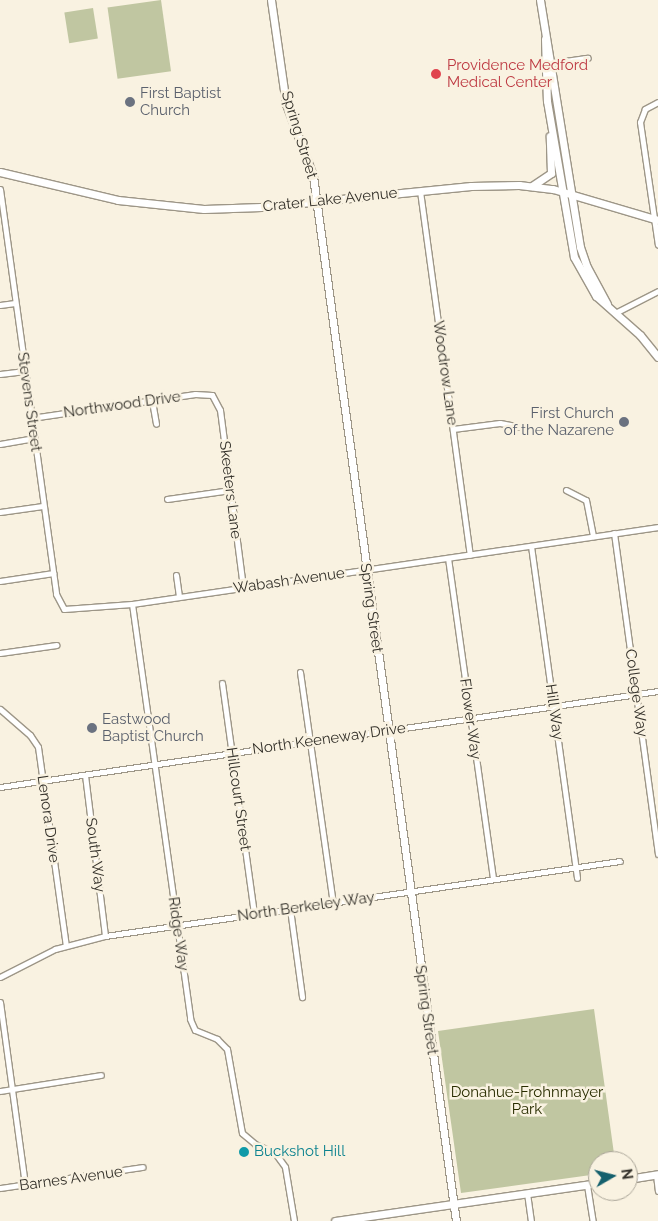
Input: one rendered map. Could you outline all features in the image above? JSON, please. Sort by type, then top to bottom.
[{"type":"street","name":"Spring Street","points":[[271,0],[286,100],[309,158],[316,202],[387,731],[456,1221]]},
{"type":"street","points":[[540,0],[583,258],[608,307]]},
{"type":"street","points":[[545,39],[544,64],[551,123],[561,192],[574,257],[596,296],[640,336],[658,357]]},
{"type":"street","points":[[551,63],[588,58]]},
{"type":"street","points":[[658,102],[645,109],[640,122],[656,219],[658,246]]},
{"type":"street","points":[[532,186],[551,172],[551,123]]},
{"type":"street","name":"Crater Lake Avenue","points":[[0,172],[101,196],[170,207],[244,208],[479,185],[532,186],[571,194],[656,219]]},
{"type":"street","name":"Stevens Street","points":[[0,189],[3,235],[15,302],[53,573],[58,603],[68,611]]},
{"type":"street","name":"Woodrow Lane","points":[[420,191],[470,555]]},
{"type":"street","points":[[615,313],[658,291]]},
{"type":"street","points":[[0,305],[15,302]]},
{"type":"street","points":[[0,374],[24,371]]},
{"type":"street","name":"Northwood Drive","points":[[31,418],[202,394],[212,395]]},
{"type":"street","name":"Skeeters Lane","points":[[212,395],[220,410],[243,588]]},
{"type":"street","points":[[152,401],[156,424]]},
{"type":"street","points":[[453,429],[500,423],[521,427]]},
{"type":"street","points":[[0,444],[34,438]]},
{"type":"street","points":[[167,499],[230,490]]},
{"type":"street","points":[[566,490],[586,500],[593,536]]},
{"type":"street","points":[[0,512],[43,506]]},
{"type":"street","name":"Wabash Avenue","points":[[68,611],[132,604],[658,526]]},
{"type":"street","name":"College Way","points":[[614,533],[658,854]]},
{"type":"street","name":"Hill Way","points":[[531,546],[577,878]]},
{"type":"street","name":"Flower Way","points":[[448,558],[493,879]]},
{"type":"street","points":[[0,581],[53,573]]},
{"type":"street","points":[[176,575],[179,596]]},
{"type":"street","name":"Ridge Way","points":[[132,604],[192,1025],[227,1049],[242,1133],[255,1144],[275,1153],[285,1167],[294,1221]]},
{"type":"street","points":[[0,653],[56,645]]},
{"type":"street","points":[[300,672],[333,903]]},
{"type":"street","name":"Hillcourt Street","points":[[222,683],[254,914]]},
{"type":"street","name":"North Keeneway Drive","points":[[0,787],[658,691]]},
{"type":"street","name":"Lenora Drive","points":[[0,709],[36,742],[66,945]]},
{"type":"street","name":"South Way","points":[[85,774],[105,936]]},
{"type":"street","name":"North Berkeley Way","points":[[0,977],[66,945],[105,936],[620,861]]},
{"type":"street","points":[[290,909],[302,997]]},
{"type":"street","points":[[0,1002],[26,1185]]},
{"type":"street","points":[[0,1091],[101,1075]]},
{"type":"street","name":"Barnes Avenue","points":[[0,1188],[142,1167]]},
{"type":"street","points":[[638,1177],[657,1174],[658,1191]]},
{"type":"street","points":[[335,1221],[588,1185]]},
{"type":"street","points":[[527,1193],[531,1221]]},
{"type":"street","points":[[590,1201],[593,1221]]},
{"type":"green space","points":[[161,0],[171,71],[118,79],[108,8]]},
{"type":"green space","points":[[93,8],[98,39],[69,43],[64,13]]},
{"type":"green space","name":"Donahue-Frohnmayer Park","points":[[594,1009],[614,1151],[588,1151],[588,1175],[461,1193],[438,1031]]},
{"type":"place","name":"Providence Medford Medical Center","points":[[436,74]]},
{"type":"place","name":"First Baptist Church","points":[[130,102]]},
{"type":"place","name":"First Church of the Nazarene","points":[[624,422]]},
{"type":"place","name":"Eastwood Baptist Church","points":[[92,728]]},
{"type":"place","name":"Buckshot Hill","points":[[244,1152]]}]
